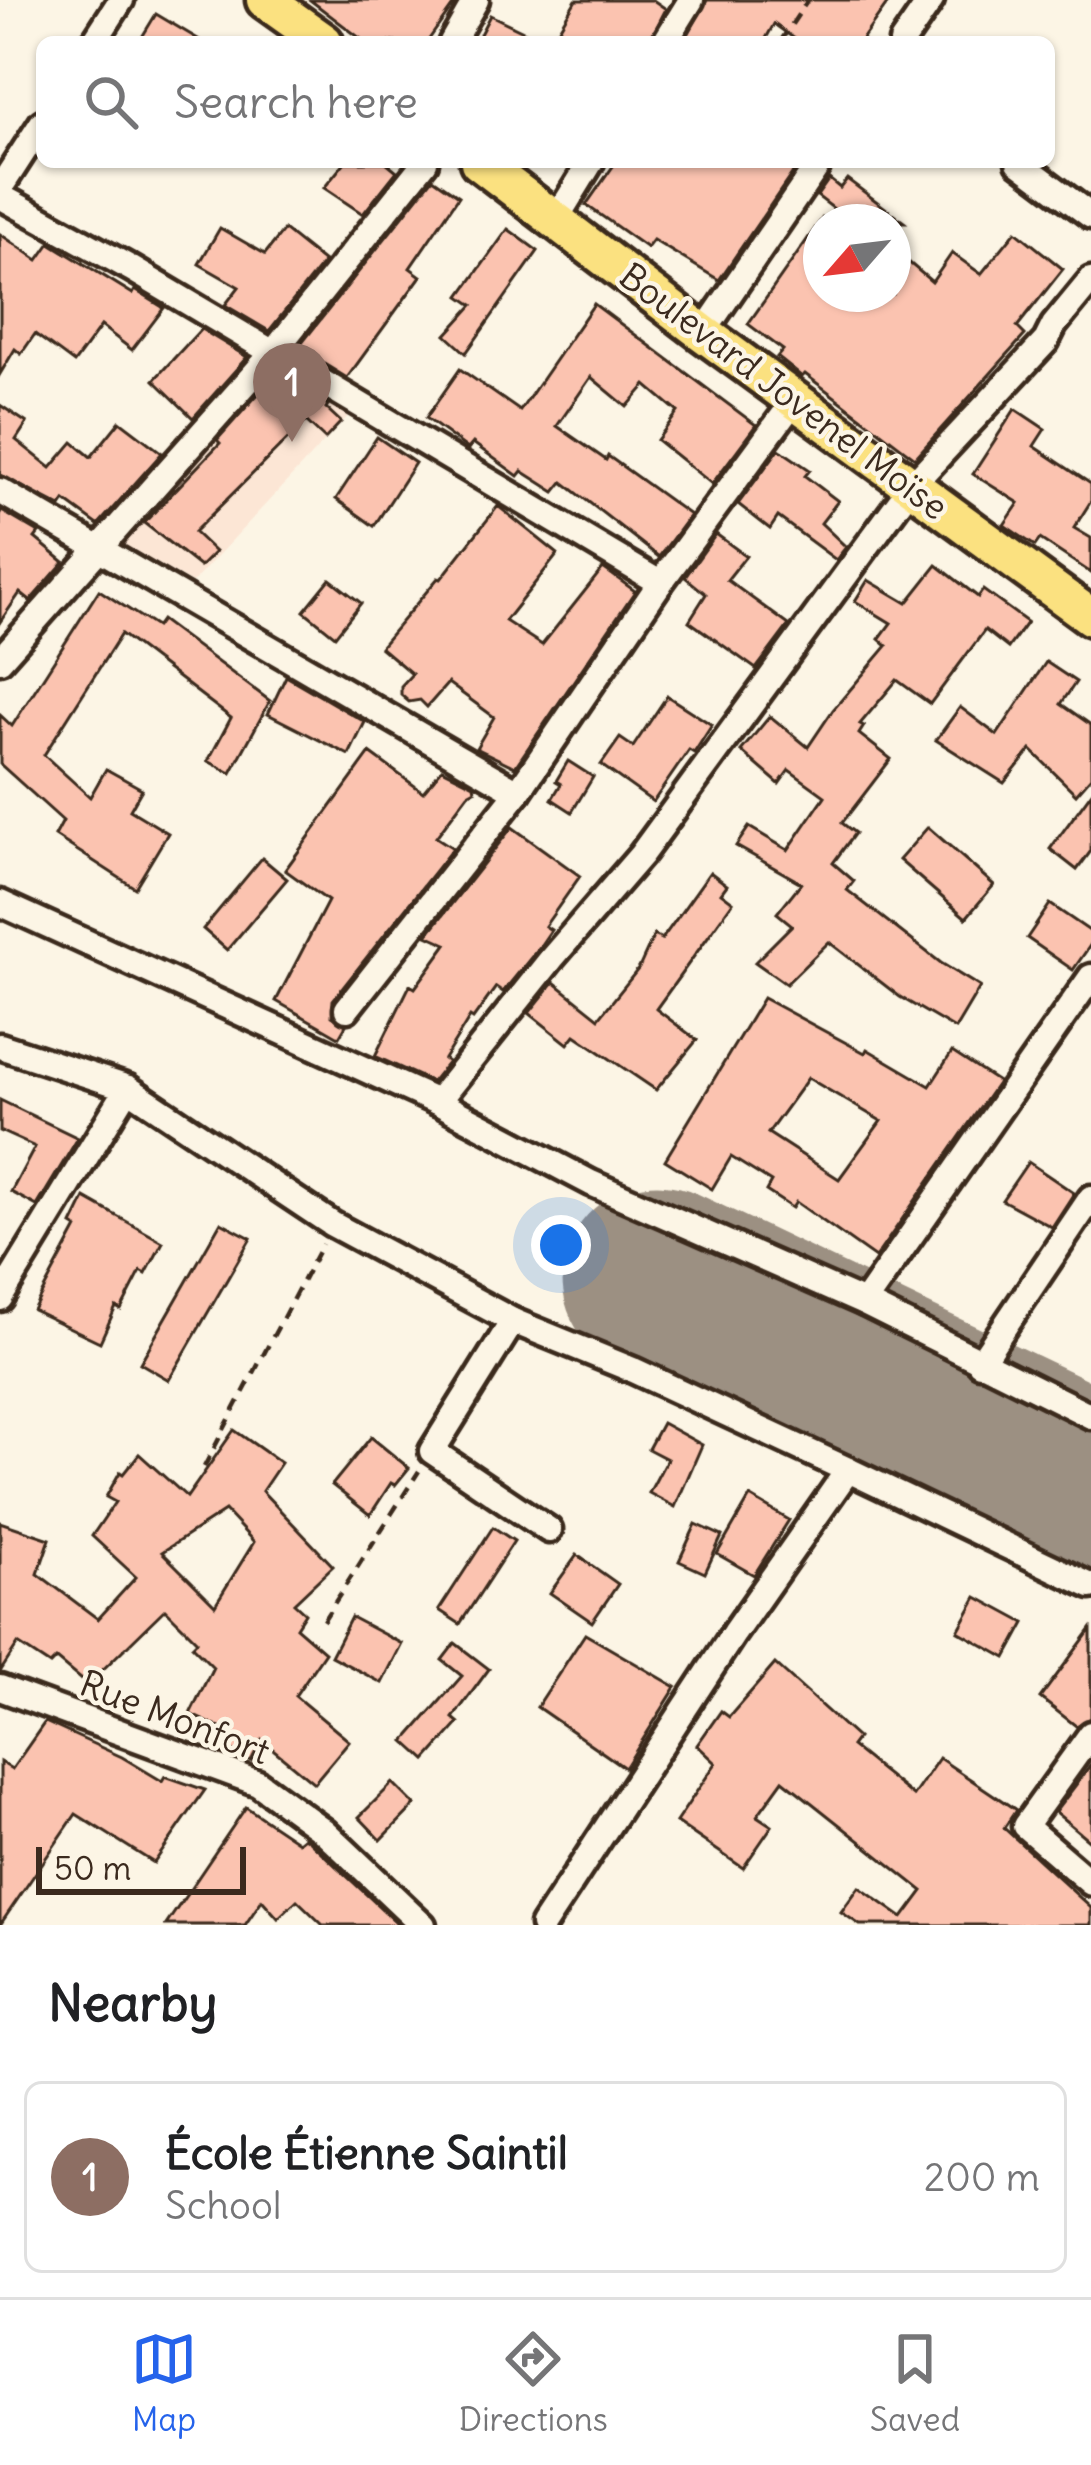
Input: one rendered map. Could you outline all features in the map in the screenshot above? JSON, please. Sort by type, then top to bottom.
[{"type":"main road","points":[[265,0],[316,36]]},
{"type":"main road","name":"Boulevard Jovenel Moïse","points":[[487,168],[794,401],[1091,617]]},
{"type":"street","points":[[98,36],[121,0]]},
{"type":"street","points":[[455,36],[476,0]]},
{"type":"street","points":[[669,36],[691,0]]},
{"type":"street","points":[[906,36],[931,0]]},
{"type":"street","points":[[36,133],[0,192],[660,583]]},
{"type":"street","points":[[0,660],[272,354],[420,168]]},
{"type":"street","points":[[556,219],[587,168]]},
{"type":"street","points":[[703,332],[816,168]]},
{"type":"street","points":[[1027,168],[1091,216]]},
{"type":"street","points":[[437,1102],[641,855],[911,486],[1046,341],[1091,280]]},
{"type":"street","points":[[347,1009],[518,792],[660,583],[794,401]]},
{"type":"street","points":[[0,491],[518,792]]},
{"type":"street","points":[[0,903],[437,1102],[591,1183],[864,1303],[1091,1416]]},
{"type":"street","points":[[864,1303],[1091,977]]},
{"type":"street","points":[[0,1046],[128,1088],[332,1224],[514,1322],[633,1370],[1091,1586]]},
{"type":"street","points":[[0,1298],[128,1088]]},
{"type":"street","points":[[980,1363],[1091,1198]]},
{"type":"street","points":[[514,1322],[432,1451],[549,1530]]},
{"type":"street","points":[[543,1925],[848,1469]]},
{"type":"street","name":"Rue Monfort","points":[[0,1688],[258,1783],[324,1831],[423,1925]]},
{"type":"street","points":[[1091,1734],[1025,1826],[1091,1883]]},
{"type":"path","points":[[784,36],[808,0]]},
{"type":"path","points":[[203,1467],[332,1224]]},
{"type":"path","points":[[323,1621],[432,1451]]},
{"type":"shaded area","points":[[275,364],[350,414],[192,583],[120,543]]},
{"type":"shaded area","points":[[686,1201],[1091,1393],[1091,1569],[604,1333]]},
{"type":"building","points":[[310,0],[457,0],[431,36],[357,36]]},
{"type":"building","points":[[576,0],[653,0],[666,9],[652,36],[555,36]]},
{"type":"building","points":[[707,0],[890,0],[864,36],[791,36],[774,24],[767,36],[687,36]]},
{"type":"building","points":[[156,14],[193,36],[143,36]]},
{"type":"building","points":[[490,15],[534,36],[479,36]]},
{"type":"building","points":[[340,168],[397,171],[363,214],[324,188]]},
{"type":"building","points":[[612,168],[796,168],[719,280],[653,240],[647,248],[586,205]]},
{"type":"building","points":[[433,178],[459,196],[410,268],[421,276],[347,378],[298,348]]},
{"type":"building","points":[[829,179],[840,188],[847,179],[880,204],[827,204],[817,196]]},
{"type":"building","points":[[220,228],[265,254],[284,230],[324,262],[269,331],[225,305],[239,287],[199,264]]},
{"type":"building","points":[[508,229],[538,251],[466,353],[446,335],[473,305],[460,296]]},
{"type":"building","points":[[1016,231],[1063,269],[1017,327],[1025,335],[915,458],[777,357],[783,350],[748,324],[803,246],[803,312],[911,312],[911,264],[932,282],[952,253],[981,274]]},
{"type":"building","points":[[0,234],[38,260],[50,243],[164,308],[132,350],[101,326],[74,363],[35,334],[21,354],[15,349],[0,374]]},
{"type":"building","points":[[594,304],[756,425],[712,484],[657,440],[678,412],[646,385],[627,407],[591,377],[557,426],[690,515],[659,557],[563,482],[555,492],[522,471],[518,476],[473,443],[468,449],[426,418],[460,369],[520,411]]},
{"type":"building","points":[[201,329],[247,357],[193,418],[154,380]]},
{"type":"building","points":[[276,374],[328,405],[341,422],[325,439],[306,421],[194,532],[215,552],[200,567],[144,523],[220,443],[217,440]]},
{"type":"building","points":[[0,405],[27,423],[16,440],[51,468],[73,442],[91,457],[120,421],[162,453],[98,525],[65,501],[61,507],[0,475]]},
{"type":"building","points":[[1015,409],[1045,429],[1034,446],[1091,484],[1091,501],[1074,528],[1091,538],[1091,573],[1040,539],[1035,546],[1004,525],[1019,503],[973,474]]},
{"type":"building","points":[[377,437],[415,463],[374,526],[336,499]]},
{"type":"building","points":[[779,449],[810,470],[805,476],[838,501],[821,523],[846,547],[836,560],[778,517],[770,529],[738,504]]},
{"type":"building","points":[[498,506],[558,554],[505,621],[542,645],[603,568],[635,591],[515,767],[476,748],[494,717],[448,683],[427,707],[420,700],[409,702],[401,695],[401,686],[412,674],[380,647]]},
{"type":"building","points":[[0,510],[39,533],[35,538],[64,562],[30,601],[20,593],[0,622]]},
{"type":"building","points":[[716,534],[746,556],[727,580],[789,625],[756,669],[689,621],[706,594],[685,577]]},
{"type":"building","points":[[937,565],[978,597],[983,590],[1027,622],[1008,648],[985,630],[930,704],[897,680],[860,724],[864,726],[859,734],[891,759],[842,823],[855,833],[833,863],[854,881],[847,890],[980,987],[955,1029],[900,997],[829,942],[786,984],[755,962],[792,925],[777,913],[801,883],[736,846],[749,827],[788,850],[825,796],[789,770],[779,784],[741,751],[770,716],[808,747],[887,646],[879,639],[891,623],[855,601],[868,580],[907,603]]},
{"type":"building","points":[[330,579],[361,603],[335,636],[304,611]]},
{"type":"building","points":[[99,590],[156,627],[161,620],[270,701],[231,773],[208,761],[231,718],[121,634],[44,755],[90,797],[106,769],[142,789],[130,810],[168,833],[135,888],[55,836],[63,821],[0,764],[0,715],[12,726]]},
{"type":"building","points":[[1046,662],[1076,682],[1061,704],[1091,725],[1091,777],[1076,794],[1031,750],[1004,783],[936,740],[960,707],[997,735]]},
{"type":"building","points":[[286,676],[365,722],[349,755],[268,714]]},
{"type":"building","points":[[667,696],[712,725],[653,802],[601,765],[620,738],[633,747]]},
{"type":"building","points":[[370,753],[423,792],[442,769],[474,785],[475,790],[436,837],[453,848],[333,1000],[332,1016],[346,1025],[339,1037],[276,1001],[328,901],[285,870]]},
{"type":"building","points":[[568,761],[593,777],[572,812],[552,799]]},
{"type":"building","points":[[1091,793],[1091,851],[1077,870],[1050,849]]},
{"type":"building","points":[[512,827],[580,876],[545,926],[551,930],[538,949],[503,992],[496,987],[470,1017],[444,1059],[448,1062],[432,1082],[375,1056],[410,985],[415,988],[447,944],[427,935]]},
{"type":"building","points":[[928,827],[994,885],[966,918],[899,860]]},
{"type":"building","points":[[262,858],[287,879],[227,950],[203,929]]},
{"type":"building","points":[[710,872],[727,885],[721,893],[733,902],[656,1009],[697,1040],[656,1090],[575,1035],[568,1044],[529,1013],[554,982],[599,1018],[639,968],[654,935],[662,939]]},
{"type":"building","points":[[1050,904],[1091,932],[1091,944],[1073,970],[1027,938]]},
{"type":"building","points":[[763,998],[930,1086],[952,1052],[998,1082],[875,1258],[796,1202],[792,1208],[766,1191],[771,1182],[731,1157],[712,1189],[665,1160]],"holes":[[[808,1078],[881,1121],[839,1179],[768,1133]]]},
{"type":"building","points":[[0,1100],[78,1138],[37,1206],[11,1192],[35,1147],[0,1131]]},
{"type":"building","points":[[1028,1162],[1074,1193],[1052,1227],[1002,1200]]},
{"type":"building","points":[[85,1198],[163,1242],[121,1310],[116,1307],[100,1342],[33,1310],[77,1228],[72,1225]]},
{"type":"building","points":[[221,1222],[251,1238],[169,1380],[140,1363]]},
{"type":"building","points":[[662,1423],[702,1445],[675,1507],[649,1493],[667,1459],[648,1449]]},
{"type":"building","points":[[234,1430],[281,1463],[262,1491],[333,1566],[294,1603],[305,1613],[296,1627],[325,1652],[295,1696],[349,1741],[314,1783],[262,1740],[251,1761],[217,1743],[224,1730],[190,1714],[213,1667],[192,1646],[197,1641],[165,1609],[87,1685],[56,1659],[50,1665],[18,1644],[0,1672],[0,1522],[50,1539],[38,1574],[98,1619],[136,1577],[92,1536],[115,1502],[106,1497],[120,1472],[139,1454],[187,1497]],"holes":[[[225,1511],[254,1542],[215,1605],[162,1552]]]},
{"type":"building","points":[[371,1437],[409,1468],[395,1485],[391,1483],[370,1515],[332,1485]]},
{"type":"building","points":[[750,1497],[789,1520],[754,1575],[717,1554]]},
{"type":"building","points":[[696,1524],[722,1536],[705,1573],[679,1561]]},
{"type":"building","points":[[493,1527],[514,1541],[460,1624],[439,1610]]},
{"type":"building","points":[[577,1555],[618,1584],[592,1622],[550,1593]]},
{"type":"building","points":[[977,1597],[1025,1623],[1006,1658],[958,1631]]},
{"type":"building","points":[[351,1617],[402,1644],[382,1683],[331,1656]]},
{"type":"building","points":[[1091,1629],[1091,1718],[1076,1726],[1040,1698]]},
{"type":"building","points":[[585,1634],[676,1687],[625,1768],[537,1707]]},
{"type":"building","points":[[455,1643],[489,1669],[453,1718],[459,1723],[426,1760],[405,1741],[462,1676],[442,1660]]},
{"type":"building","points":[[775,1664],[857,1738],[851,1746],[913,1796],[939,1758],[1016,1810],[1004,1828],[1091,1908],[1091,1925],[860,1925],[841,1912],[859,1887],[903,1918],[923,1891],[783,1780],[757,1816],[772,1826],[743,1868],[676,1822],[716,1763],[697,1745],[721,1711],[729,1717]]},
{"type":"building","points":[[45,1722],[162,1781],[165,1776],[205,1790],[154,1863],[76,1814],[0,1925],[0,1762],[12,1769]]},
{"type":"building","points":[[1091,1765],[1091,1842],[1055,1812]]},
{"type":"building","points":[[393,1783],[415,1805],[381,1840],[359,1817]]},
{"type":"building","points":[[246,1807],[298,1842],[304,1837],[308,1840],[399,1925],[323,1925],[297,1900],[278,1918],[262,1900],[245,1925],[166,1925]]},
{"type":"runway","points":[[657,1279],[1091,1486]]},
{"type":"place","name":"École Étienne Saintil","points":[[292,442]]}]
